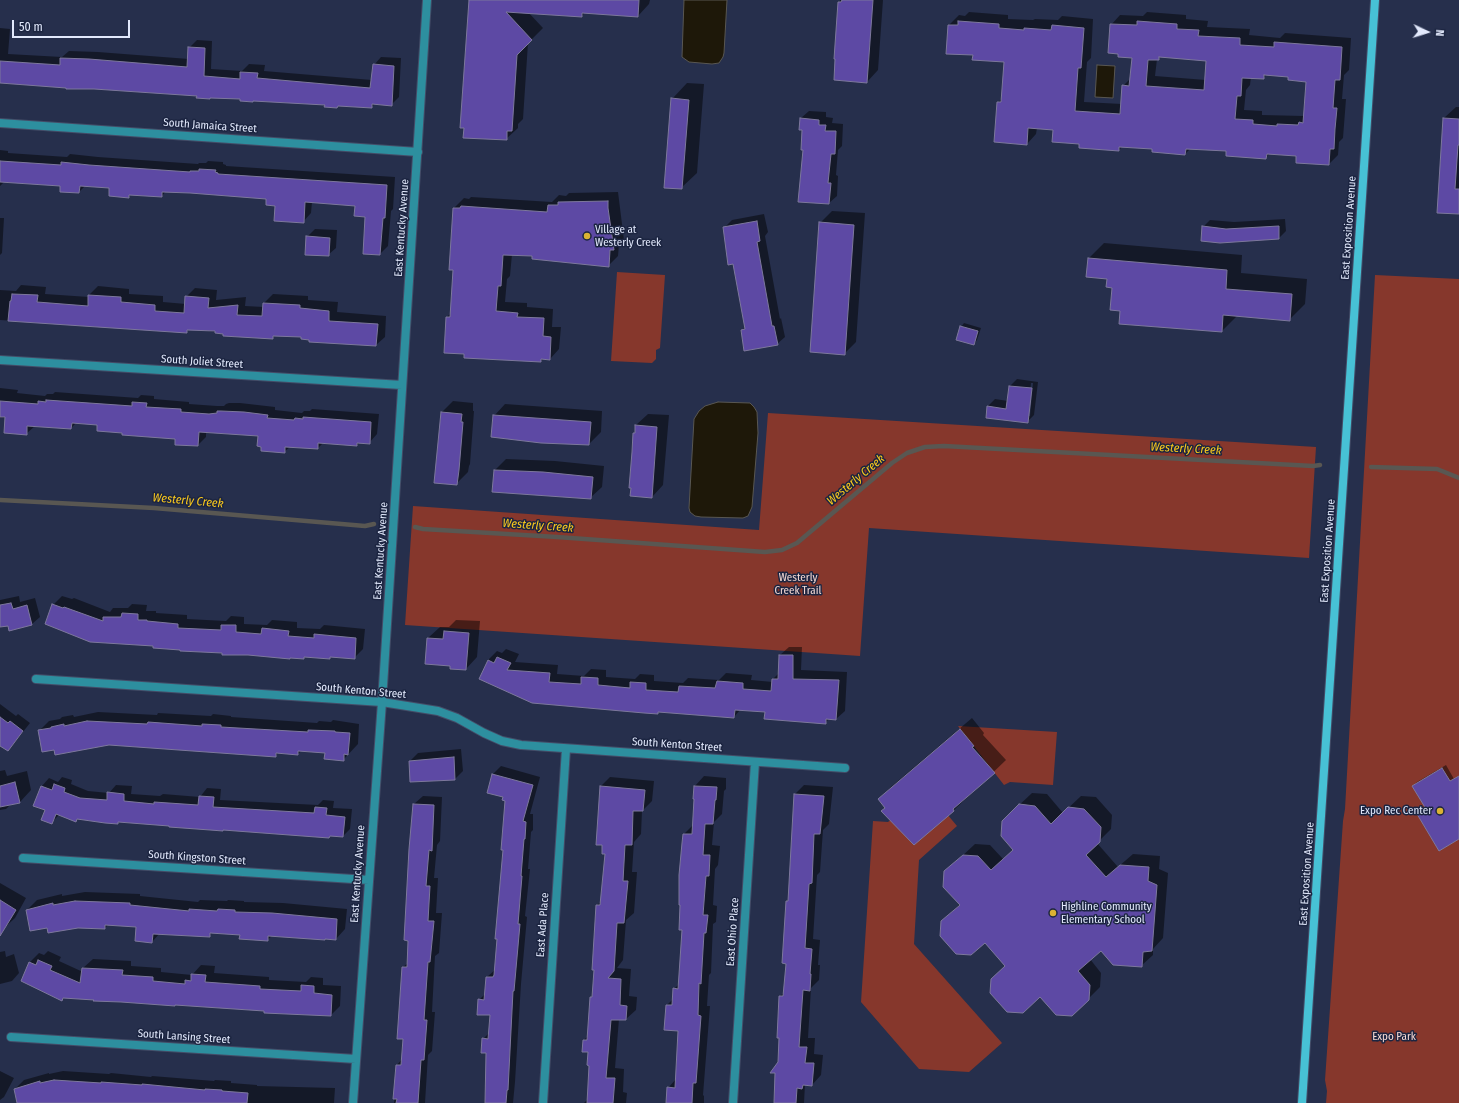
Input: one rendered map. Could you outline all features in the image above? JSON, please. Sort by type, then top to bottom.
[{"type":"street","name":"East Kentucky Avenue","points":[[353,1103],[382,702],[427,0]]},
{"type":"street","name":"East Exposition Avenue","points":[[1302,1103],[1375,0]]},
{"type":"street","name":"South Jamaica Street","points":[[0,123],[418,152]]},
{"type":"street","name":"South Joliet Street","points":[[0,360],[402,385]]},
{"type":"street","name":"South Kenton Street","points":[[36,679],[382,702],[438,711],[457,718],[484,733],[521,746],[845,768]]},
{"type":"street","name":"East Ada Place","points":[[543,1103],[566,749]]},
{"type":"street","name":"East Ohio Place","points":[[733,1103],[755,762]]},
{"type":"street","name":"South Kingston Street","points":[[23,858],[369,880]]},
{"type":"street","name":"South Lansing Street","points":[[10,1037],[356,1059]]},
{"type":"green space","points":[[617,272],[665,275],[660,348],[656,350],[656,359],[652,363],[611,361]]},
{"type":"green space","name":"Expo Park","points":[[1375,275],[1459,279],[1459,1103],[1326,1103],[1327,1091],[1325,1080],[1345,809]]},
{"type":"green space","name":"Westerly Creek Trail","points":[[768,413],[1316,447],[1309,558],[869,528],[860,656],[405,625],[413,506],[759,530]]},
{"type":"green space","points":[[958,726],[1057,732],[1053,785],[1010,782],[1004,785]]},
{"type":"green space","points":[[927,790],[957,826],[919,860],[914,944],[1002,1043],[969,1072],[919,1069],[861,1002],[873,821],[888,822]]},
{"type":"shaded area","points":[[684,0],[727,0],[724,53],[719,63],[712,64],[689,62],[682,57]]},
{"type":"shaded area","points":[[1097,65],[1115,66],[1113,98],[1095,97]]},
{"type":"shaded area","points":[[718,402],[750,403],[757,412],[758,433],[752,507],[748,516],[743,518],[695,516],[690,512],[689,508],[694,419],[699,411],[705,406]]},
{"type":"building","points":[[469,0],[639,0],[638,17],[582,13],[582,17],[506,12],[532,40],[517,55],[512,131],[507,131],[507,140],[463,138],[464,128],[460,128]]},
{"type":"building","points":[[842,0],[873,0],[867,83],[834,80],[838,2],[841,2]]},
{"type":"building","points":[[958,21],[999,24],[999,28],[1024,30],[1024,28],[1051,30],[1052,25],[1084,28],[1081,68],[1078,68],[1075,111],[1120,114],[1122,85],[1129,86],[1132,58],[1118,57],[1118,54],[1108,53],[1110,24],[1137,25],[1137,21],[1177,24],[1177,29],[1199,30],[1198,36],[1240,38],[1240,45],[1274,47],[1274,42],[1342,47],[1340,80],[1335,80],[1333,108],[1337,108],[1334,149],[1330,149],[1329,165],[1296,163],[1296,156],[1267,154],[1266,159],[1226,156],[1226,151],[1186,149],[1185,155],[1152,152],[1152,149],[1119,147],[1119,151],[1079,148],[1079,144],[1052,142],[1053,130],[1028,128],[1027,145],[994,142],[997,102],[1001,102],[1004,62],[972,60],[973,55],[946,54],[948,25],[958,25]],"holes":[[[1159,57],[1206,61],[1204,90],[1146,86],[1148,60],[1159,60]],[[1264,75],[1288,77],[1288,80],[1306,82],[1303,123],[1299,122],[1298,125],[1277,124],[1277,126],[1253,124],[1253,120],[1235,119],[1237,96],[1241,96],[1242,78],[1264,79]]]},
{"type":"building","points":[[188,47],[205,48],[204,76],[240,79],[240,72],[258,73],[257,78],[370,88],[373,64],[394,66],[392,106],[372,104],[372,108],[338,106],[337,108],[324,107],[325,105],[253,102],[240,101],[240,99],[210,99],[196,98],[197,96],[94,89],[66,89],[0,83],[0,61],[60,65],[60,58],[187,67]]},
{"type":"building","points":[[671,98],[689,100],[682,189],[664,188]]},
{"type":"building","points":[[800,118],[819,120],[819,125],[826,125],[825,131],[836,131],[835,154],[831,154],[828,183],[831,183],[829,204],[798,202],[803,150],[801,150],[802,130],[799,130]]},
{"type":"building","points":[[1443,118],[1459,119],[1459,145],[1455,189],[1459,189],[1459,214],[1437,213]]},
{"type":"building","points":[[0,161],[61,165],[61,162],[190,172],[199,171],[199,169],[216,170],[215,172],[218,174],[387,185],[385,218],[383,218],[380,255],[363,254],[365,217],[354,216],[355,206],[305,202],[304,223],[274,221],[275,206],[266,205],[266,199],[162,192],[162,197],[129,195],[129,198],[109,196],[109,188],[80,186],[79,193],[60,192],[60,186],[0,182]]},
{"type":"building","points":[[608,201],[614,250],[610,250],[609,267],[532,259],[532,256],[503,255],[501,286],[498,286],[496,311],[518,313],[517,317],[544,318],[543,336],[551,337],[550,360],[541,359],[541,362],[464,358],[464,354],[444,353],[446,317],[450,317],[453,270],[449,270],[453,208],[460,208],[461,206],[547,212],[548,205],[558,205],[558,202]]},
{"type":"building","points":[[757,221],[760,241],[757,242],[772,326],[774,326],[778,345],[744,351],[741,330],[745,329],[733,264],[728,265],[723,227]]},
{"type":"building","points":[[819,222],[854,225],[845,355],[810,352]]},
{"type":"building","points":[[1202,226],[1226,229],[1279,226],[1279,239],[1220,243],[1201,241]]},
{"type":"building","points":[[306,236],[330,238],[329,256],[305,255]]},
{"type":"building","points":[[1088,258],[1227,270],[1226,289],[1292,294],[1290,321],[1223,315],[1222,332],[1119,324],[1120,311],[1110,310],[1112,288],[1106,287],[1107,279],[1086,277]]},
{"type":"building","points":[[12,294],[38,295],[37,302],[88,306],[88,295],[121,297],[121,302],[155,305],[155,311],[184,313],[185,296],[209,298],[208,308],[238,305],[237,315],[262,316],[263,303],[300,305],[300,308],[329,311],[329,321],[378,324],[376,346],[309,342],[309,340],[301,339],[301,337],[273,336],[273,339],[223,336],[223,334],[215,333],[215,331],[187,330],[187,333],[8,321]]},
{"type":"building","points":[[960,326],[978,331],[974,345],[956,340]]},
{"type":"building","points":[[1009,386],[1032,388],[1028,423],[986,418],[987,406],[1006,409]]},
{"type":"building","points":[[46,400],[132,406],[132,402],[147,403],[146,407],[181,409],[181,412],[209,414],[217,413],[217,411],[244,412],[268,415],[267,418],[294,420],[295,418],[303,419],[303,417],[371,422],[370,444],[357,443],[357,446],[318,443],[318,449],[285,447],[285,453],[261,451],[261,447],[257,446],[258,436],[199,432],[198,446],[175,445],[175,439],[122,435],[122,433],[97,431],[97,425],[72,423],[71,429],[27,426],[27,435],[4,433],[5,417],[0,417],[0,401],[38,404],[38,401],[46,402]]},
{"type":"building","points":[[441,412],[462,414],[461,422],[463,422],[457,485],[434,483]]},
{"type":"building","points":[[493,415],[591,422],[589,445],[541,443],[491,437]]},
{"type":"building","points":[[635,425],[657,427],[652,498],[630,496],[631,488],[629,488],[633,433],[635,433]]},
{"type":"building","points":[[494,470],[543,472],[593,477],[591,499],[492,492]]},
{"type":"building","points":[[11,603],[13,609],[27,605],[32,625],[9,631],[8,626],[0,627],[0,605]]},
{"type":"building","points":[[52,604],[103,621],[103,617],[121,617],[122,613],[138,614],[138,620],[178,624],[178,628],[221,630],[221,625],[236,625],[236,632],[261,634],[262,628],[289,631],[288,636],[314,638],[314,634],[356,638],[355,659],[304,657],[304,659],[290,659],[248,655],[222,655],[222,653],[153,648],[153,646],[90,642],[45,624]]},
{"type":"building","points":[[444,631],[469,633],[466,670],[450,669],[450,666],[425,664],[427,638],[443,639]]},
{"type":"building","points":[[779,655],[793,655],[793,679],[839,680],[836,720],[826,719],[826,724],[764,719],[765,712],[735,710],[734,718],[658,712],[658,714],[644,713],[532,703],[479,679],[488,660],[494,663],[497,657],[511,663],[507,670],[550,673],[549,682],[581,684],[581,677],[598,678],[598,685],[630,688],[630,682],[646,683],[646,690],[678,692],[679,686],[715,688],[717,681],[743,683],[743,689],[771,691],[772,679],[778,679]]},
{"type":"building","points":[[0,717],[8,723],[10,721],[23,731],[8,751],[0,746]]},
{"type":"building","points":[[87,721],[147,724],[148,722],[202,726],[202,724],[221,725],[221,727],[308,732],[308,730],[335,731],[350,733],[348,755],[344,754],[344,761],[324,759],[325,753],[298,751],[298,755],[276,753],[276,757],[109,745],[55,755],[54,750],[42,752],[38,730],[64,724],[64,726]]},
{"type":"building","points":[[960,729],[974,746],[972,747],[995,773],[914,845],[881,811],[885,808],[878,799]]},
{"type":"building","points":[[454,757],[455,780],[410,782],[409,761]]},
{"type":"building","name":"Expo Rec Center","points":[[1442,768],[1450,781],[1459,776],[1459,839],[1439,851],[1417,814],[1426,809],[1412,786]]},
{"type":"building","points":[[492,774],[533,785],[523,821],[526,822],[518,924],[520,924],[513,991],[506,1103],[485,1103],[486,1053],[481,1053],[482,1038],[488,1039],[490,1015],[477,1015],[478,999],[484,1000],[486,977],[493,977],[494,975],[497,939],[495,939],[503,850],[501,850],[505,801],[502,800],[503,797],[487,793]]},
{"type":"building","points":[[15,782],[20,803],[0,807],[0,786]]},
{"type":"building","points":[[54,784],[65,788],[64,792],[80,798],[107,800],[107,792],[124,794],[124,801],[154,804],[154,802],[198,805],[199,796],[214,797],[213,807],[314,813],[315,807],[327,808],[326,815],[345,817],[343,837],[330,836],[329,838],[223,831],[118,822],[118,824],[77,819],[76,822],[56,814],[52,824],[41,820],[45,810],[33,806],[41,786],[52,790]]},
{"type":"building","points":[[600,786],[645,790],[643,811],[633,811],[632,845],[625,845],[623,881],[628,881],[624,923],[617,923],[614,971],[608,978],[621,979],[620,1005],[627,1006],[626,1020],[611,1020],[606,1078],[615,1078],[613,1103],[587,1103],[589,1066],[587,1065],[588,1052],[582,1052],[583,1040],[587,1040],[590,997],[592,997],[596,905],[600,905],[605,854],[602,854],[602,845],[596,845]]},
{"type":"building","points":[[694,786],[717,787],[713,824],[705,824],[703,855],[710,855],[709,876],[706,876],[703,915],[708,915],[706,933],[704,933],[701,984],[699,983],[698,1015],[701,1016],[696,1083],[693,1083],[692,1103],[666,1103],[667,1087],[675,1088],[678,1031],[664,1030],[666,1005],[672,1005],[673,988],[678,989],[682,930],[679,930],[679,875],[683,834],[692,834]]},
{"type":"building","points":[[794,794],[824,796],[820,834],[814,834],[812,883],[809,884],[805,948],[812,949],[810,991],[803,990],[799,1047],[807,1047],[805,1063],[814,1063],[812,1086],[803,1085],[802,1089],[797,1088],[796,1103],[774,1103],[775,1073],[770,1073],[778,1062],[779,1038],[777,1038],[779,996],[783,996],[786,964],[782,963],[786,901],[788,901]]},
{"type":"building","points":[[413,804],[434,805],[432,851],[429,850],[426,886],[430,886],[428,921],[434,921],[430,962],[428,962],[424,1020],[427,1020],[424,1060],[421,1060],[418,1103],[396,1103],[397,1099],[393,1099],[396,1065],[401,1065],[403,1039],[397,1039],[402,967],[407,967],[408,941],[404,940]]},
{"type":"building","name":"Highline Community Elementary School","points":[[1019,804],[1035,806],[1051,824],[1068,807],[1084,809],[1101,827],[1100,842],[1086,855],[1106,877],[1120,865],[1149,867],[1148,881],[1157,885],[1152,951],[1143,952],[1142,967],[1113,965],[1101,951],[1078,971],[1090,985],[1089,1000],[1072,1016],[1056,1015],[1040,997],[1023,1013],[1007,1012],[990,993],[991,979],[1005,966],[985,943],[971,955],[956,954],[940,936],[941,921],[960,905],[943,887],[944,871],[963,855],[978,856],[991,870],[1013,850],[1001,836],[1002,821]]},
{"type":"building","points":[[0,900],[16,910],[0,936]]},
{"type":"building","points":[[75,901],[130,903],[130,905],[189,911],[189,909],[217,911],[218,909],[235,910],[235,912],[272,913],[337,919],[336,940],[268,936],[268,941],[239,939],[240,935],[210,933],[210,937],[153,934],[152,943],[135,941],[136,927],[105,925],[105,929],[78,928],[48,933],[47,928],[30,931],[26,910],[53,903],[53,905]]},
{"type":"building","points":[[38,960],[52,966],[50,970],[80,983],[82,968],[123,970],[122,975],[153,977],[153,981],[185,984],[185,980],[191,981],[191,974],[206,975],[205,982],[260,986],[260,989],[301,991],[301,985],[314,986],[314,993],[332,995],[331,1016],[264,1013],[264,1011],[63,998],[62,1001],[21,981],[29,962],[36,965]]},
{"type":"building","points":[[54,1080],[142,1084],[248,1093],[247,1103],[17,1103],[14,1089],[40,1081],[40,1083]]},
{"type":"waterway","name":"Westerly Creek","points":[[415,527],[423,529],[765,552],[782,550],[797,543],[892,463],[907,453],[925,447],[944,446],[1313,466],[1320,465]]},
{"type":"waterway","name":"Westerly Creek","points":[[1371,467],[1437,469],[1459,478]]},
{"type":"waterway","name":"Westerly Creek","points":[[0,500],[154,508],[365,526],[374,524]]},
{"type":"place","name":"Village at Westerly Creek","points":[[587,236]]},
{"type":"place","name":"Expo Rec Center","points":[[1440,811]]},
{"type":"place","name":"Highline Community Elementary School","points":[[1053,913]]}]
